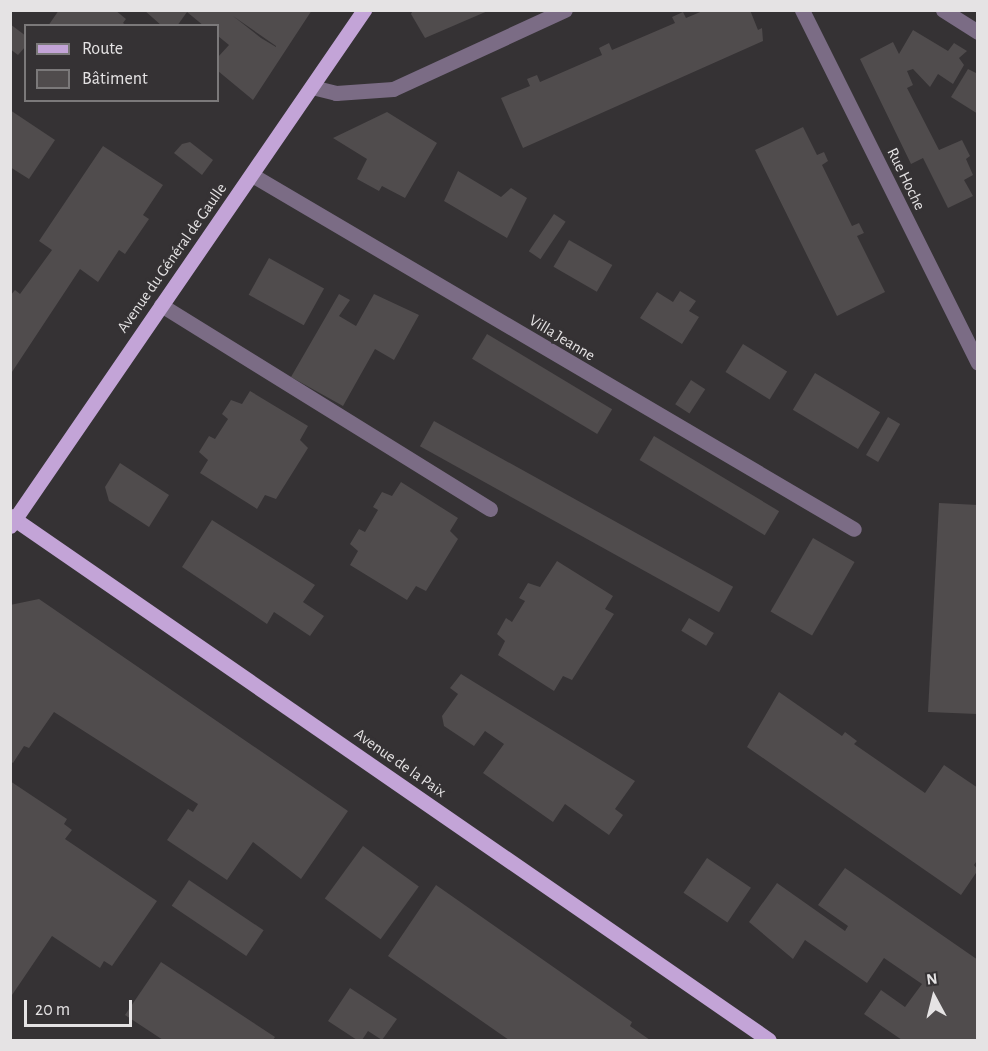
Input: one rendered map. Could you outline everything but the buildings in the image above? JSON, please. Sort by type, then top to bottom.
[{"type":"main road","name":"Avenue du Général de Gaulle","points":[[12,521],[364,10]]},
{"type":"main road","name":"Avenue de la Paix","points":[[12,521],[769,1041]]},
{"type":"street","points":[[312,87],[336,93],[393,89],[565,10]]},
{"type":"street","name":"Rue Hoche","points":[[802,10],[978,363]]},
{"type":"street","points":[[943,10],[978,32]]},
{"type":"street","name":"Villa Jeanne","points":[[252,175],[855,529]]},
{"type":"street","points":[[160,305],[490,509]]}]
